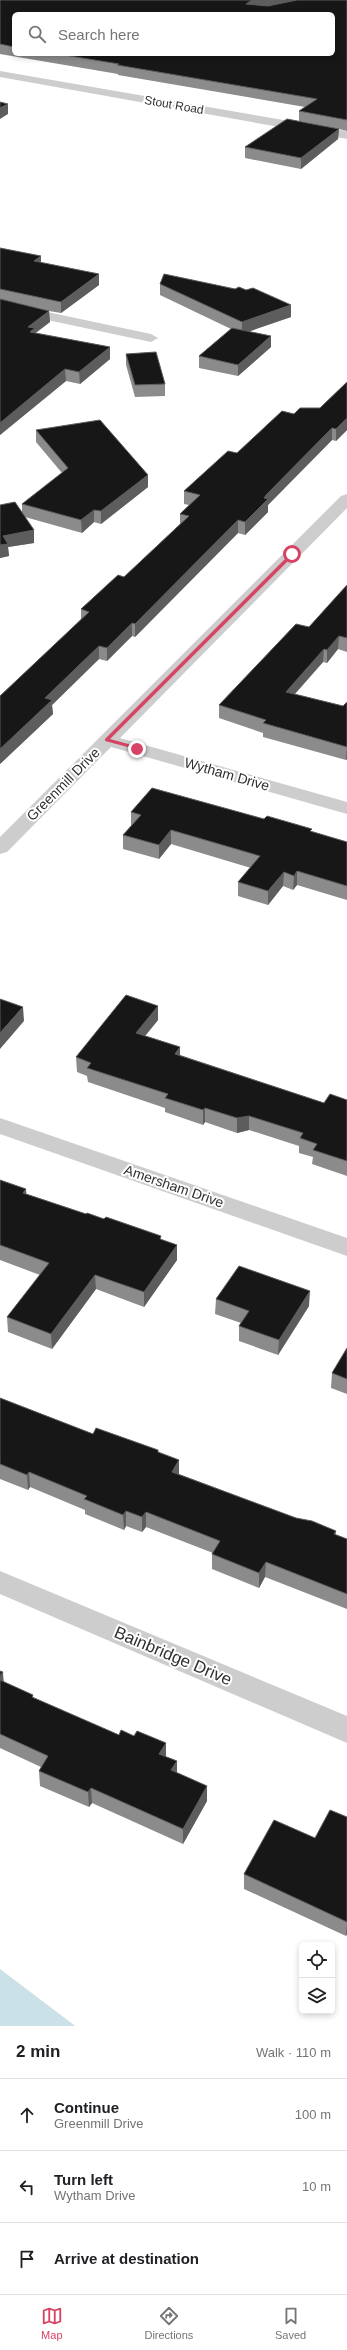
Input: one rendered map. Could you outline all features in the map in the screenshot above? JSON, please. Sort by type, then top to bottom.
[{"type":"street","name":"Stout Road","points":[[0,74],[347,135]]},
{"type":"street","points":[[0,306],[151,338]]},
{"type":"street","name":"Greenmill Drive","points":[[0,848],[347,499]]},
{"type":"street","name":"Wytham Drive","points":[[107,740],[347,808]]},
{"type":"street","name":"Amersham Drive","points":[[0,1126],[347,1247]]},
{"type":"street","name":"Bainbridge Drive","points":[[0,1582],[347,1730]]},
{"type":"water","points":[[0,1969],[74,2025],[75,2026],[0,2026]]},
{"type":"building","points":[[0,0],[252,0],[246,4],[268,6],[297,0],[347,0],[347,120],[299,111],[317,99],[70,56],[335,56],[335,12],[12,12],[12,47],[0,44]]},
{"type":"building","points":[[0,102],[8,104],[0,108]]},
{"type":"building","points":[[287,119],[339,129],[301,158],[245,147]]},
{"type":"building","points":[[0,248],[41,256],[34,261],[99,274],[61,302],[0,289]]},
{"type":"building","points":[[164,274],[235,289],[239,287],[246,290],[253,288],[291,305],[242,322],[160,284]]},
{"type":"building","points":[[0,299],[49,311],[28,327],[35,328],[30,332],[110,347],[79,372],[65,369],[0,423]]},
{"type":"building","points":[[232,328],[271,336],[238,365],[199,356]]},
{"type":"building","points":[[156,352],[165,384],[135,385],[126,354]]},
{"type":"building","points":[[347,382],[347,418],[336,429],[332,428],[267,494],[264,498],[268,499],[245,522],[238,520],[135,624],[132,623],[107,648],[99,646],[45,698],[52,700],[0,749],[0,696],[89,612],[81,609],[118,575],[124,577],[189,516],[180,514],[200,495],[184,491],[228,451],[237,453],[282,411],[294,414],[300,408],[320,408]]},
{"type":"building","points":[[100,420],[148,475],[101,511],[94,510],[81,520],[22,504],[68,468],[36,430]]},
{"type":"building","points":[[15,502],[34,530],[3,536],[8,544],[0,545],[0,505]]},
{"type":"building","points":[[347,585],[347,638],[339,636],[327,650],[324,649],[286,692],[343,706],[347,702],[347,747],[263,723],[266,720],[219,705],[296,624],[309,627]]},
{"type":"building","points":[[152,788],[264,819],[267,816],[312,829],[310,831],[347,842],[347,886],[297,871],[294,876],[284,872],[268,891],[238,882],[260,856],[171,830],[159,845],[123,835],[141,815],[131,812]]},
{"type":"building","points":[[126,995],[158,1006],[136,1033],[180,1047],[175,1054],[324,1103],[330,1094],[347,1100],[347,1161],[313,1150],[317,1144],[300,1138],[303,1133],[249,1116],[237,1118],[205,1108],[203,1110],[165,1098],[168,1094],[87,1068],[91,1063],[76,1057]]},
{"type":"building","points":[[0,999],[23,1007],[0,1033]]},
{"type":"building","points":[[0,1180],[26,1189],[23,1193],[86,1214],[87,1213],[104,1219],[106,1217],[161,1236],[160,1239],[177,1245],[144,1292],[95,1275],[51,1334],[7,1317],[49,1263],[0,1245]]},
{"type":"building","points":[[239,1266],[310,1291],[279,1340],[239,1326],[249,1311],[216,1299]]},
{"type":"building","points":[[347,1348],[347,1379],[332,1373]]},
{"type":"building","points":[[0,1398],[93,1434],[96,1428],[158,1450],[158,1452],[179,1460],[172,1472],[296,1518],[312,1521],[336,1531],[334,1534],[347,1539],[347,1594],[266,1562],[259,1573],[212,1554],[220,1541],[146,1512],[142,1517],[126,1511],[123,1515],[84,1499],[87,1496],[29,1472],[27,1475],[0,1464]]},
{"type":"building","points":[[0,1680],[33,1695],[32,1697],[119,1735],[121,1730],[134,1736],[137,1731],[166,1743],[159,1754],[177,1761],[171,1770],[207,1786],[183,1829],[91,1788],[88,1792],[39,1771],[48,1756],[0,1734]]},
{"type":"building","points":[[330,1810],[347,1817],[347,1922],[244,1874],[274,1820],[315,1838]]},
{"type":"route","points":[[137,749],[107,740],[292,554]]}]
